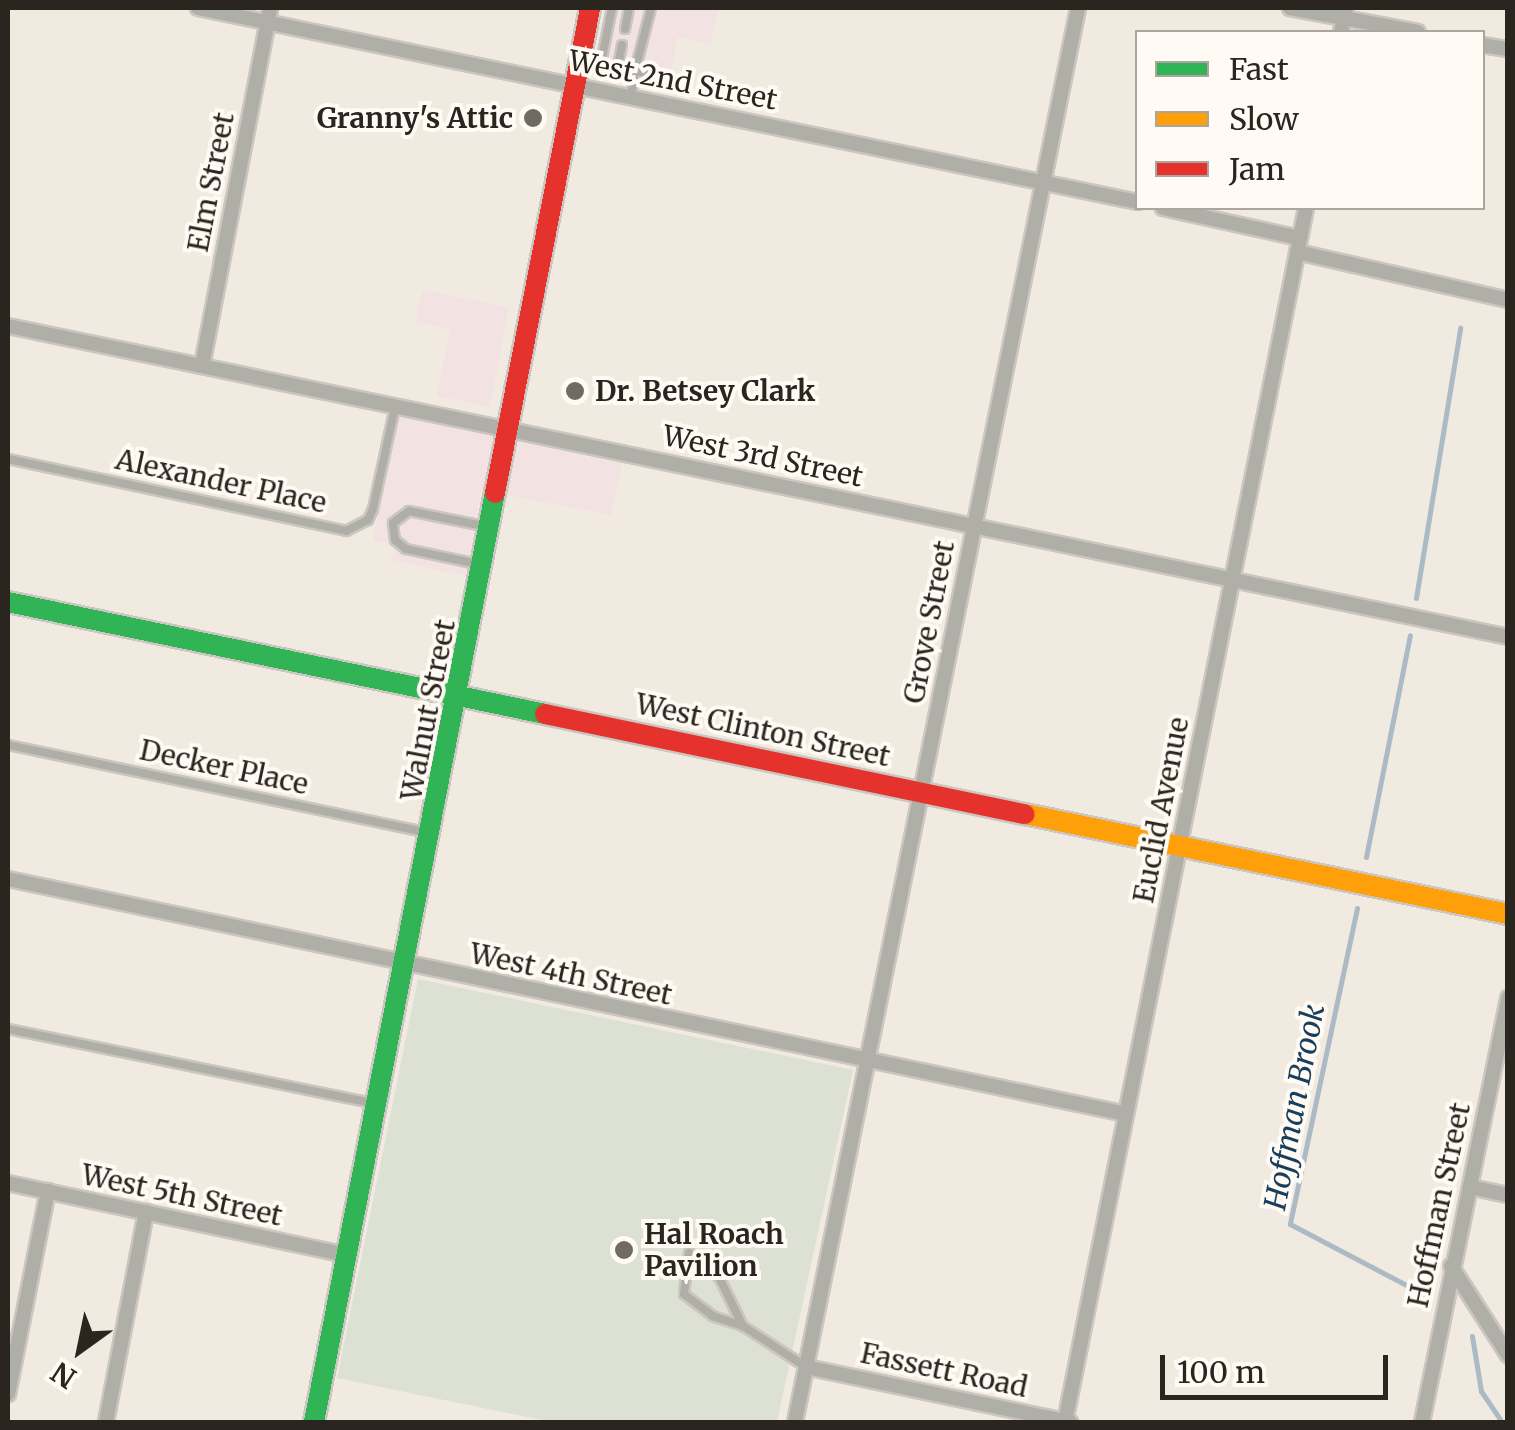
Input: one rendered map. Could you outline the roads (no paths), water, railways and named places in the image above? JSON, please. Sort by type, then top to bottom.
[{"type":"street","name":"West 2nd Street","points":[[198,8],[268,14],[576,86],[1135,201]]},
{"type":"street","name":"Walnut Street","points":[[314,1422],[460,697],[576,86],[591,61],[590,8]]},
{"type":"street","name":"Grove Street","points":[[795,1422],[1078,8]]},
{"type":"street","points":[[1290,8],[1406,30]]},
{"type":"street","name":"Elm Street","points":[[202,366],[268,14]]},
{"type":"street","points":[[1170,210],[1508,300]]},
{"type":"street","name":"Euclid Avenue","points":[[1067,1422],[1306,210]]},
{"type":"street","name":"West 3rd Street","points":[[8,326],[395,407],[511,427],[1508,637]]},
{"type":"street","name":"West Clinton Street","points":[[8,602],[1508,914]]},
{"type":"street","name":"West 4th Street","points":[[8,880],[1126,1114]]},
{"type":"street","name":"Hoffman Street","points":[[1422,1422],[1508,998]]},
{"type":"street","name":"West 5th Street","points":[[8,1183],[347,1256]]},
{"type":"street","points":[[1470,1186],[1508,1195]]},
{"type":"street","points":[[8,1394],[48,1191]]},
{"type":"street","points":[[106,1422],[146,1212]]},
{"type":"street","points":[[1451,1266],[1508,1354]]},
{"type":"street","name":"Fassett Road","points":[[806,1367],[1067,1422]]},
{"type":"lane","points":[[612,8],[591,61],[667,77]]},
{"type":"lane","points":[[625,29],[629,8]]},
{"type":"lane","points":[[631,97],[651,8]]},
{"type":"lane","points":[[618,66],[622,45]]},
{"type":"lane","name":"Alexander Place","points":[[8,459],[346,531],[361,526],[373,509],[395,407]]},
{"type":"lane","points":[[485,566],[406,549],[395,540],[394,522],[409,511],[492,528]]},
{"type":"lane","name":"Decker Place","points":[[8,745],[432,834]]},
{"type":"lane","points":[[8,1029],[377,1104]]},
{"type":"lane","points":[[743,1326],[719,1276],[689,1253],[684,1294],[713,1316],[743,1326],[806,1367]]},
{"type":"waterway","name":"Hoffman Brook","points":[[1416,598],[1460,328]]},
{"type":"waterway","name":"Hoffman Brook","points":[[1366,857],[1410,635]]},
{"type":"waterway","name":"Hoffman Brook","points":[[1357,908],[1290,1224],[1427,1296]]},
{"type":"waterway","name":"Hoffman Brook","points":[[1472,1336],[1481,1391],[1502,1422]]},
{"type":"place","name":"Granny's Attic","points":[[533,118]]},
{"type":"place","name":"Dr. Betsey Clark","points":[[575,391]]},
{"type":"place","name":"Hal Roach Pavilion","points":[[624,1250]]}]
